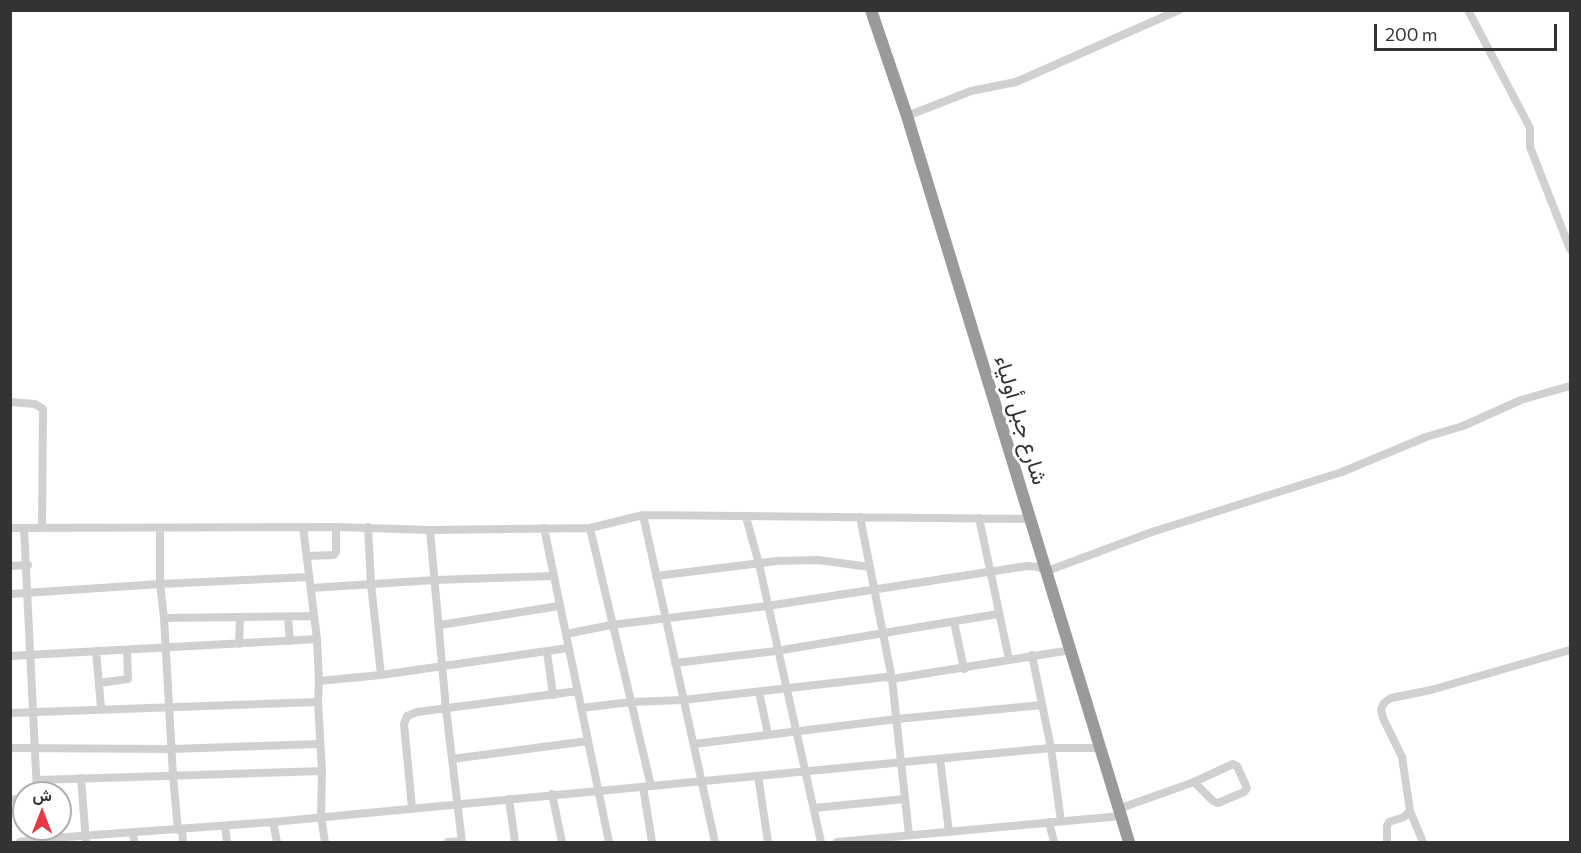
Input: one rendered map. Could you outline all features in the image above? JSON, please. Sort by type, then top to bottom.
[{"type":"highway","name":"شارع جبل أولياء","points":[[871,10],[907,116],[1129,843]]},
{"type":"street","points":[[907,116],[971,91],[1016,82],[1179,10]]},
{"type":"street","points":[[1468,10],[1530,128],[1530,147],[1570,249]]},
{"type":"street","points":[[566,634],[611,625],[767,606],[1028,566],[1047,571],[1152,532],[1342,472],[1426,437],[1463,426],[1521,400],[1570,386]]},
{"type":"street","points":[[10,402],[35,404],[43,409],[42,528]]},
{"type":"street","points":[[10,528],[368,527],[430,530],[590,528],[643,515],[1029,519]]},
{"type":"street","points":[[643,515],[715,843]]},
{"type":"street","points":[[746,517],[759,564],[776,651],[814,808],[820,843]]},
{"type":"street","points":[[860,518],[892,679],[909,835]]},
{"type":"street","points":[[980,518],[998,614],[1010,659]]},
{"type":"street","points":[[303,527],[317,639],[322,771],[321,816],[325,843]]},
{"type":"street","points":[[307,556],[334,555],[336,527]]},
{"type":"street","points":[[368,527],[371,584],[381,675]]},
{"type":"street","points":[[24,528],[28,565],[38,780],[322,771]]},
{"type":"street","points":[[160,528],[160,584],[171,749],[183,843]]},
{"type":"street","points":[[544,528],[609,843]]},
{"type":"street","points":[[590,528],[647,787],[652,843]]},
{"type":"street","points":[[430,530],[446,709],[462,842],[448,843]]},
{"type":"street","points":[[656,576],[777,561],[818,560],[870,567]]},
{"type":"street","points":[[10,566],[28,565]]},
{"type":"street","points":[[311,588],[435,580],[553,576]]},
{"type":"street","points":[[10,594],[160,584],[309,578]]},
{"type":"street","points":[[440,625],[559,606]]},
{"type":"street","points":[[675,663],[776,651],[998,614]]},
{"type":"street","points":[[164,618],[314,616]]},
{"type":"street","points":[[239,644],[240,617]]},
{"type":"street","points":[[288,617],[290,641]]},
{"type":"street","points":[[954,622],[964,669]]},
{"type":"street","points":[[10,656],[317,639]]},
{"type":"street","points":[[319,681],[443,667],[568,648]]},
{"type":"street","points":[[99,682],[128,679],[127,650]]},
{"type":"street","points":[[581,708],[630,702],[683,700],[886,677],[892,679],[1071,650]]},
{"type":"street","points":[[1423,843],[1410,811],[1402,757],[1383,718],[1381,709],[1384,703],[1391,698],[1431,690],[1570,650]]},
{"type":"street","points":[[96,651],[101,708]]},
{"type":"street","points":[[548,651],[553,695]]},
{"type":"street","points":[[1032,655],[1051,748],[1061,821]]},
{"type":"street","points":[[412,808],[404,724],[407,716],[417,712],[578,691]]},
{"type":"street","points":[[759,692],[768,734]]},
{"type":"street","points":[[10,713],[318,702]]},
{"type":"street","points":[[694,744],[897,718],[1042,705]]},
{"type":"street","points":[[452,759],[588,741]]},
{"type":"street","points":[[10,748],[171,749],[320,744]]},
{"type":"street","points":[[81,778],[85,839],[1051,748],[1101,748]]},
{"type":"street","points":[[940,759],[949,832]]},
{"type":"street","points":[[837,843],[1061,821],[1120,812],[1233,764],[1237,766],[1246,788],[1244,792],[1218,803],[1194,782]]},
{"type":"street","points":[[758,776],[768,843]]},
{"type":"street","points":[[552,794],[561,843]]},
{"type":"street","points":[[508,799],[515,843]]},
{"type":"street","points":[[814,808],[905,799]]},
{"type":"street","points":[[1387,843],[1386,830],[1389,822],[1404,817],[1410,811]]},
{"type":"street","points":[[273,822],[276,843]]},
{"type":"street","points":[[1049,822],[1054,843]]},
{"type":"street","points":[[225,826],[227,843]]},
{"type":"street","points":[[133,833],[134,843]]}]
